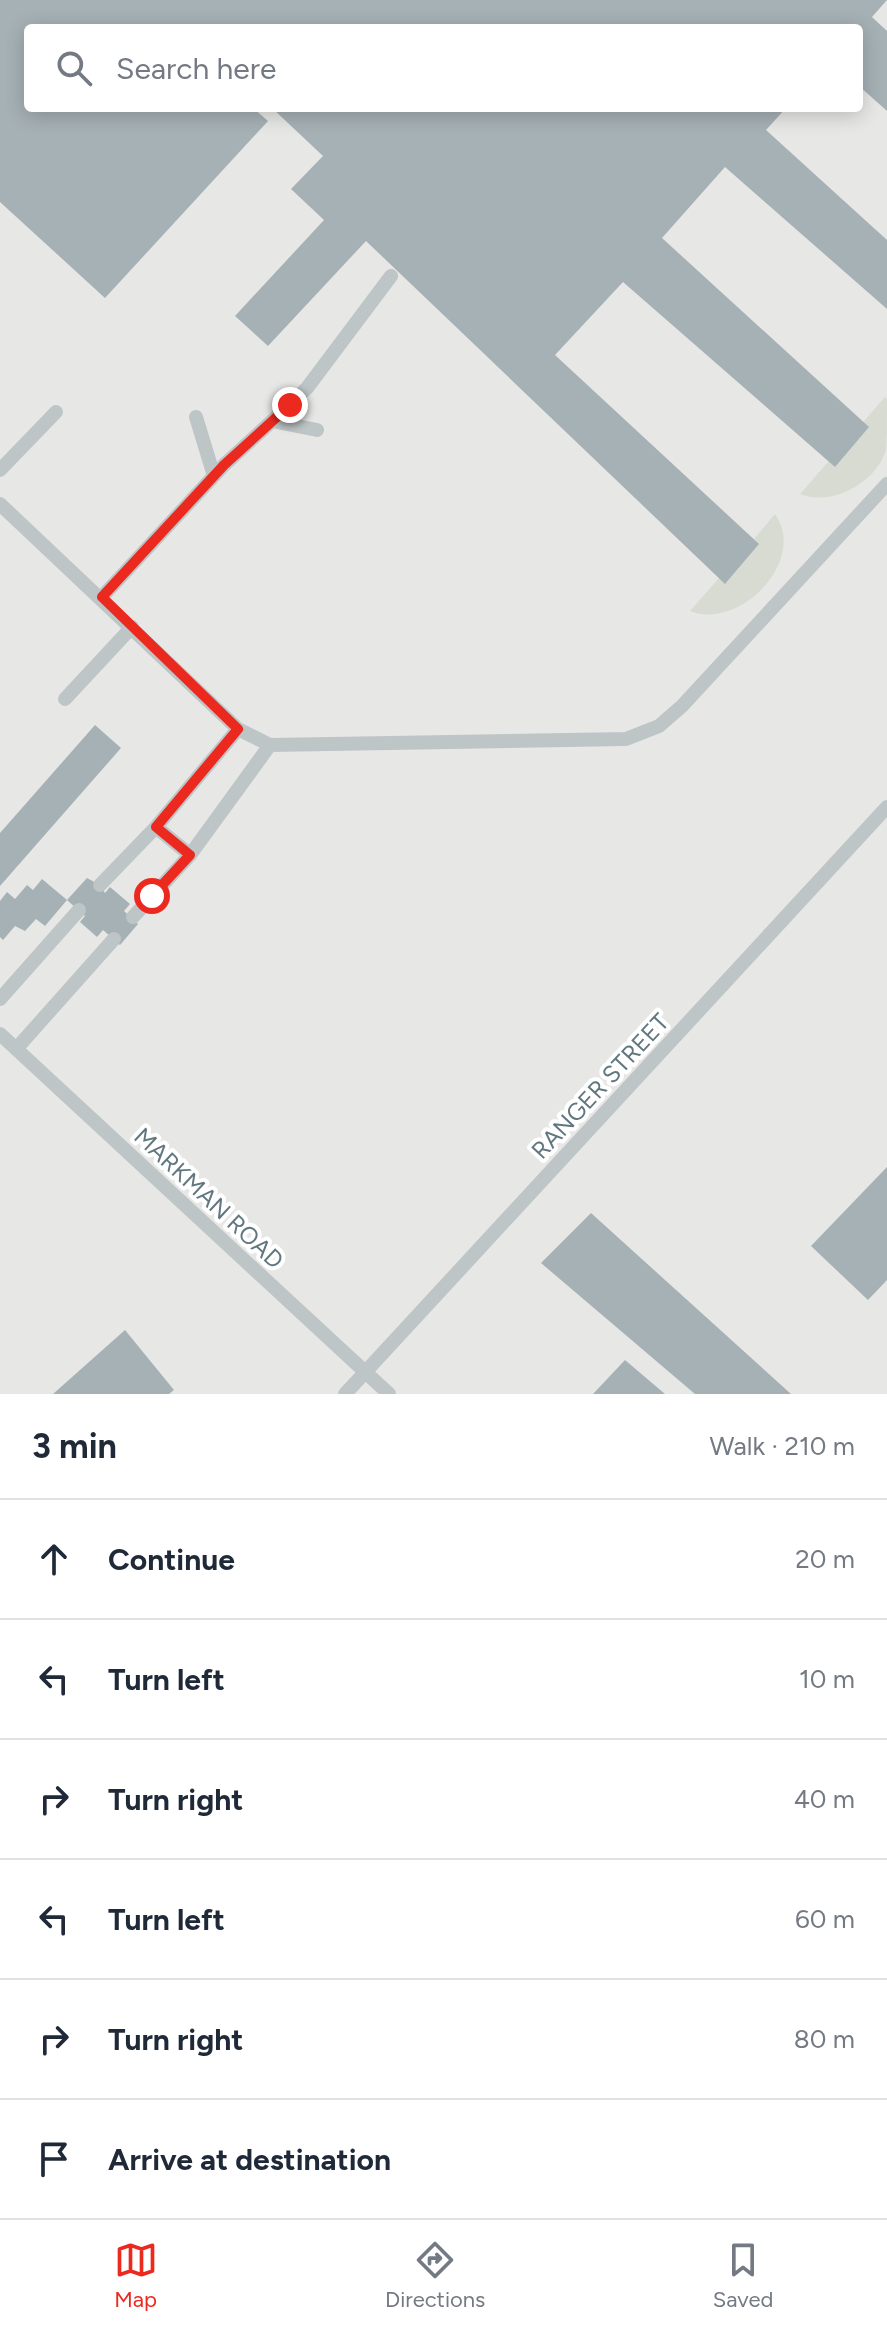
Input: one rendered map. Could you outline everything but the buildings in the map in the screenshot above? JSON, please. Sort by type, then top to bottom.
[{"type":"lane","points":[[102,597],[214,476],[307,388],[391,276]]},
{"type":"lane","points":[[0,470],[56,412]]},
{"type":"lane","points":[[196,417],[214,476]]},
{"type":"lane","points":[[272,421],[317,430]]},
{"type":"lane","points":[[0,504],[102,597],[238,729],[270,745],[626,739],[643,735],[659,726],[682,706],[887,484]]},
{"type":"lane","points":[[65,699],[132,627]]},
{"type":"lane","points":[[100,885],[156,827],[238,729]]},
{"type":"lane","points":[[133,917],[190,855],[270,745]]},
{"type":"lane","name":"RANGER STREET","points":[[345,1394],[887,807]]},
{"type":"lane","points":[[156,827],[190,855]]},
{"type":"lane","points":[[0,999],[79,910]]},
{"type":"lane","points":[[16,1049],[114,939]]},
{"type":"lane","name":"MARKMAN ROAD","points":[[0,1034],[389,1394]]},
{"type":"shaded area","points":[[0,0],[887,0],[887,1394],[0,1394]]},
{"type":"shaded area","points":[[885,397],[886,450],[873,473],[863,482],[838,494],[812,497],[800,494]]},
{"type":"shaded area","points":[[775,514],[783,532],[783,551],[776,570],[764,587],[748,601],[729,611],[709,614],[690,611],[719,578],[726,583],[759,544],[754,539]]},
{"type":"route","points":[[152,896],[190,855],[156,827],[238,729],[102,597],[224,465],[290,405]]}]
